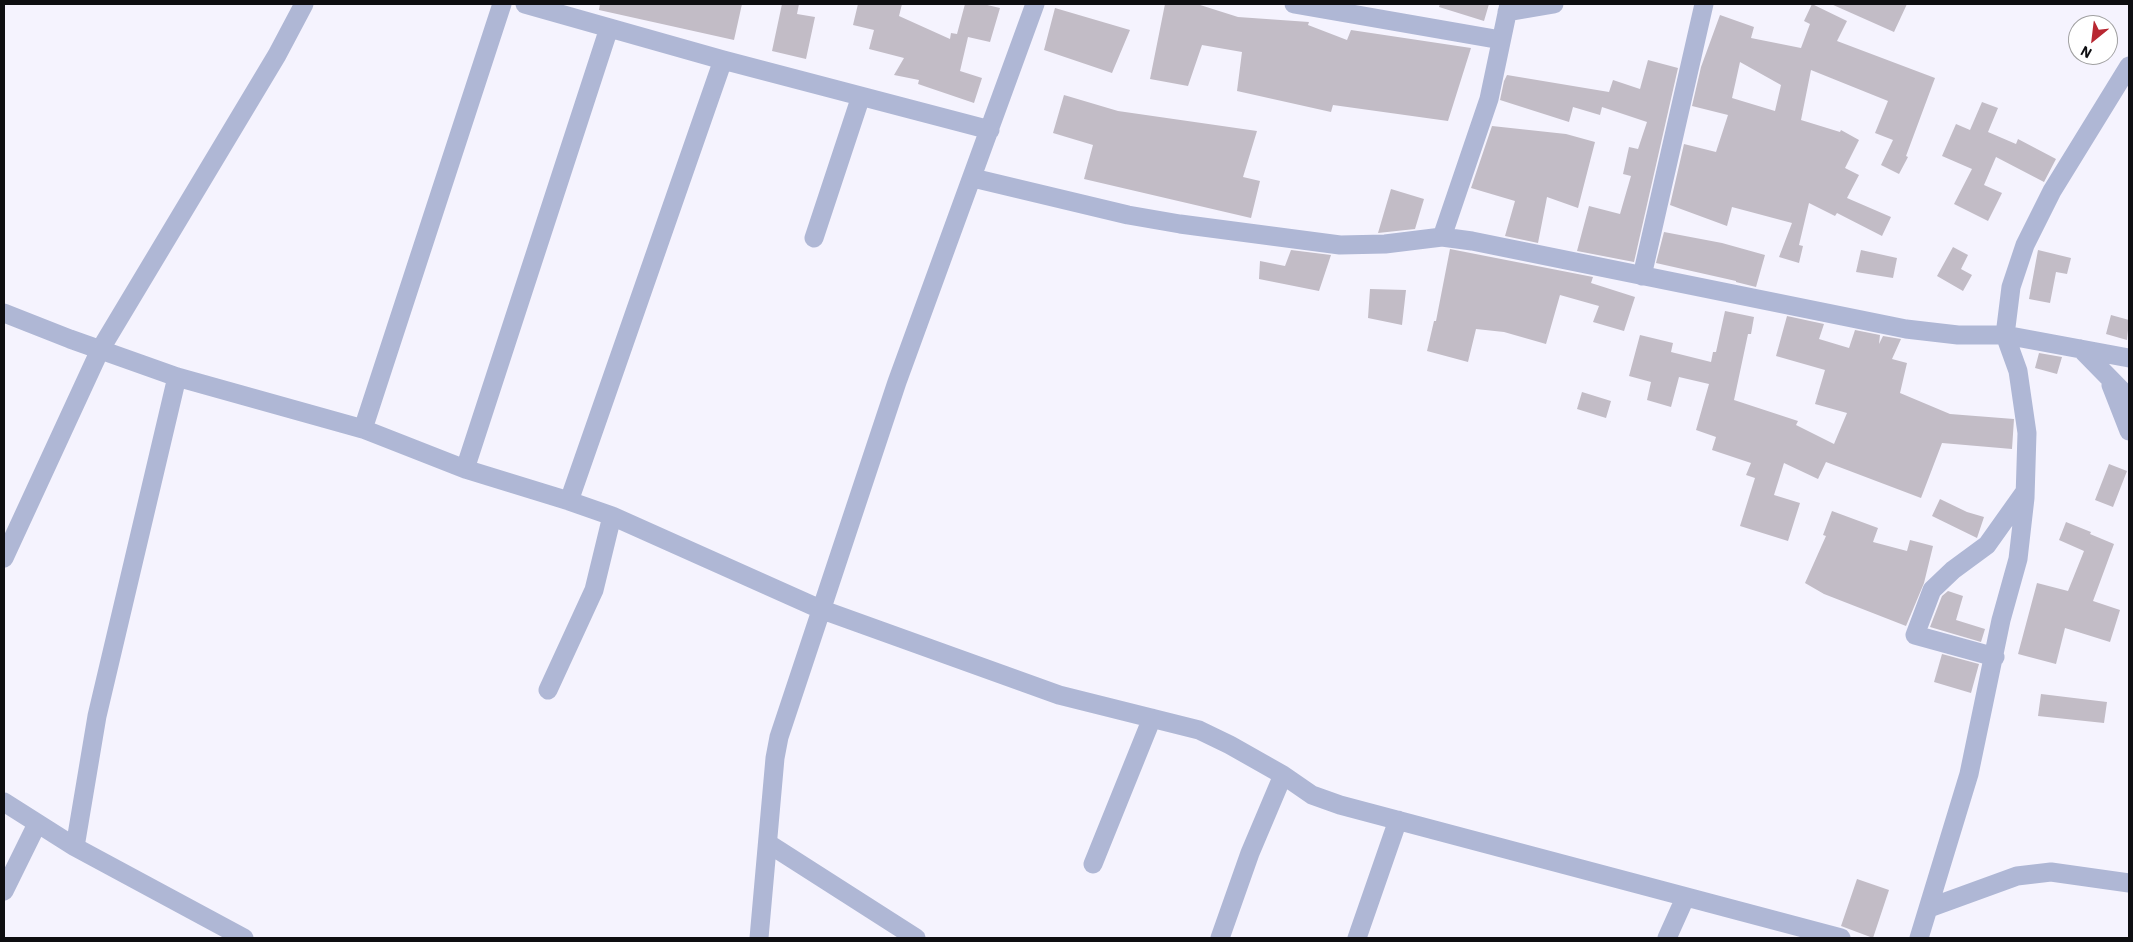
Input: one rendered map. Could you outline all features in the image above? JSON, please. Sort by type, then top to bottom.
[{"type":"street","points":[[363,429],[502,4]]},
{"type":"street","points":[[525,4],[723,60],[990,130]]},
{"type":"street","points":[[760,938],[775,758],[779,737],[820,608],[897,382],[1035,4]]},
{"type":"street","points":[[1294,4],[1501,40]]},
{"type":"street","points":[[1442,236],[1488,100],[1508,8],[1554,4]]},
{"type":"street","points":[[1642,276],[1704,4]]},
{"type":"street","points":[[4,558],[100,350],[277,54],[300,5]]},
{"type":"street","points":[[465,469],[609,28]]},
{"type":"street","points":[[570,501],[723,60]]},
{"type":"street","points":[[1919,938],[1969,774],[1995,657],[2001,620],[2018,559],[2025,491],[2027,433],[2018,371],[2005,335],[2012,287],[2025,245],[2052,191],[2129,66]]},
{"type":"street","points":[[814,238],[861,96]]},
{"type":"street","points":[[973,178],[1128,215],[1180,224],[1340,245],[1385,244],[1442,236],[1906,329],[1958,335],[2005,335],[2129,358]]},
{"type":"street","points":[[4,313],[100,350],[178,377],[363,429],[465,469],[612,516],[820,608],[1059,695],[1199,730],[1283,775],[1312,795],[1685,898],[1841,938]]},
{"type":"street","points":[[2081,349],[2109,380],[2129,398]]},
{"type":"street","points":[[75,847],[97,716],[178,377]]},
{"type":"street","points":[[2109,380],[2129,431]]},
{"type":"street","points":[[1995,657],[1915,636],[1932,590],[1953,570],[1987,545],[2025,491]]},
{"type":"street","points":[[548,690],[594,590],[612,516]]},
{"type":"street","points":[[1093,864],[1152,718]]},
{"type":"street","points":[[1220,938],[1250,853],[1283,775]]},
{"type":"street","points":[[4,802],[75,847],[244,938]]},
{"type":"street","points":[[1357,938],[1398,820]]},
{"type":"street","points":[[4,891],[37,824]]},
{"type":"street","points":[[769,844],[916,938]]},
{"type":"street","points":[[1928,908],[2017,876],[2051,872],[2129,884]]},
{"type":"street","points":[[1667,938],[1685,898]]},
{"type":"building","points":[[600,4],[742,4],[734,40],[599,10]]},
{"type":"building","points":[[782,4],[799,4],[797,14],[815,17],[806,59],[772,51]]},
{"type":"building","points":[[858,4],[902,4],[899,16],[950,39],[951,33],[957,34],[965,4],[983,4],[1000,8],[990,42],[968,37],[960,71],[982,78],[974,103],[918,84],[919,80],[894,75],[904,58],[869,49],[874,30],[853,25]]},
{"type":"building","points":[[1165,4],[1197,4],[1238,17],[1309,22],[1308,25],[1347,40],[1351,30],[1471,48],[1448,121],[1333,105],[1331,112],[1237,91],[1242,52],[1202,45],[1188,86],[1150,79]]},
{"type":"building","points":[[1440,4],[1489,4],[1484,21],[1439,7]]},
{"type":"building","points":[[1812,4],[1847,21],[1837,41],[1935,78],[1906,156],[1908,157],[1899,174],[1881,165],[1893,140],[1875,133],[1888,101],[1811,70],[1801,120],[1840,132],[1841,130],[1859,140],[1845,168],[1859,175],[1847,198],[1891,217],[1882,236],[1837,213],[1835,216],[1809,203],[1799,245],[1803,246],[1799,263],[1779,257],[1792,223],[1732,207],[1727,226],[1670,205],[1684,144],[1716,152],[1728,115],[1692,106],[1701,67],[1720,15],[1754,27],[1751,38],[1801,48],[1810,24],[1804,21]],"holes":[[[1740,62],[1781,85],[1775,111],[1732,98]]]},
{"type":"building","points":[[1831,4],[1907,4],[1894,32]]},
{"type":"building","points":[[1055,8],[1130,30],[1112,73],[1044,50]]},
{"type":"building","points":[[1648,60],[1678,68],[1634,262],[1577,251],[1589,206],[1620,214],[1631,176],[1623,174],[1629,147],[1638,149],[1647,122],[1602,107],[1600,115],[1573,107],[1569,122],[1500,100],[1504,81],[1507,75],[1609,92],[1613,80],[1640,89]]},
{"type":"building","points":[[1064,95],[1118,111],[1257,131],[1243,177],[1260,181],[1251,218],[1084,179],[1093,145],[1053,133]]},
{"type":"building","points":[[1982,102],[1998,108],[1988,132],[2016,144],[2018,139],[2056,159],[2044,182],[1996,157],[1984,185],[2002,193],[1988,221],[1954,204],[1972,169],[1942,156],[1956,124],[1970,130]]},
{"type":"building","points":[[1492,126],[1566,134],[1595,142],[1578,208],[1547,197],[1538,243],[1505,236],[1515,201],[1471,188]]},
{"type":"building","points":[[1391,189],[1424,199],[1415,229],[1378,233]]},
{"type":"building","points":[[1664,232],[1722,243],[1765,255],[1756,287],[1656,263]]},
{"type":"building","points":[[1953,247],[1968,255],[1961,269],[1972,275],[1963,291],[1937,276]]},
{"type":"building","points":[[1450,249],[1593,277],[1591,283],[1635,297],[1624,331],[1593,322],[1599,306],[1560,295],[1546,344],[1504,332],[1476,329],[1468,362],[1427,351],[1434,321],[1436,321]]},
{"type":"building","points":[[1291,250],[1331,255],[1319,291],[1259,279],[1260,261],[1285,266]]},
{"type":"building","points":[[1861,250],[1897,258],[1893,278],[1856,272]]},
{"type":"building","points":[[2038,250],[2071,258],[2067,274],[2056,272],[2050,303],[2029,299]]},
{"type":"building","points":[[1370,289],[1406,290],[1402,325],[1368,318]]},
{"type":"building","points":[[1725,311],[1754,317],[1751,334],[1748,334],[1734,400],[1798,421],[1796,425],[1834,444],[1847,413],[1815,404],[1825,370],[1776,356],[1787,316],[1824,324],[1819,339],[1849,348],[1855,330],[1880,335],[1879,344],[1883,336],[1901,339],[1892,359],[1907,363],[1900,393],[1950,414],[2014,419],[2012,449],[1942,443],[1921,498],[1826,462],[1818,479],[1784,463],[1774,495],[1800,503],[1788,541],[1740,526],[1755,478],[1746,475],[1751,463],[1712,450],[1716,437],[1696,430],[1709,384],[1679,377],[1671,407],[1647,400],[1651,382],[1629,376],[1640,335],[1673,343],[1671,352],[1711,362],[1713,352],[1716,352]]},
{"type":"building","points":[[2111,315],[2129,320],[2127,340],[2106,334]]},
{"type":"building","points":[[2039,353],[2062,357],[2057,374],[2035,368]]},
{"type":"building","points":[[1582,392],[1611,401],[1606,418],[1577,409]]},
{"type":"building","points":[[2109,464],[2127,471],[2113,507],[2095,500]]},
{"type":"building","points":[[1940,499],[1967,512],[1984,517],[1977,538],[1932,516]]},
{"type":"building","points":[[1832,511],[1878,528],[1873,542],[1907,551],[1910,540],[1933,546],[1924,583],[1906,626],[1824,594],[1805,583],[1826,536],[1823,535]]},
{"type":"building","points":[[2066,522],[2114,544],[2093,601],[2120,610],[2110,642],[2065,628],[2056,664],[2018,654],[2037,583],[2068,591],[2084,551],[2059,540]]},
{"type":"building","points":[[1948,591],[1963,596],[1956,620],[1985,629],[1981,642],[1930,627],[1942,596]]},
{"type":"building","points":[[1942,654],[1979,664],[1971,693],[1934,682]]},
{"type":"building","points":[[2041,694],[2107,702],[2104,723],[2038,716]]},
{"type":"building","points":[[1857,879],[1889,890],[1873,938],[1841,926]]}]
